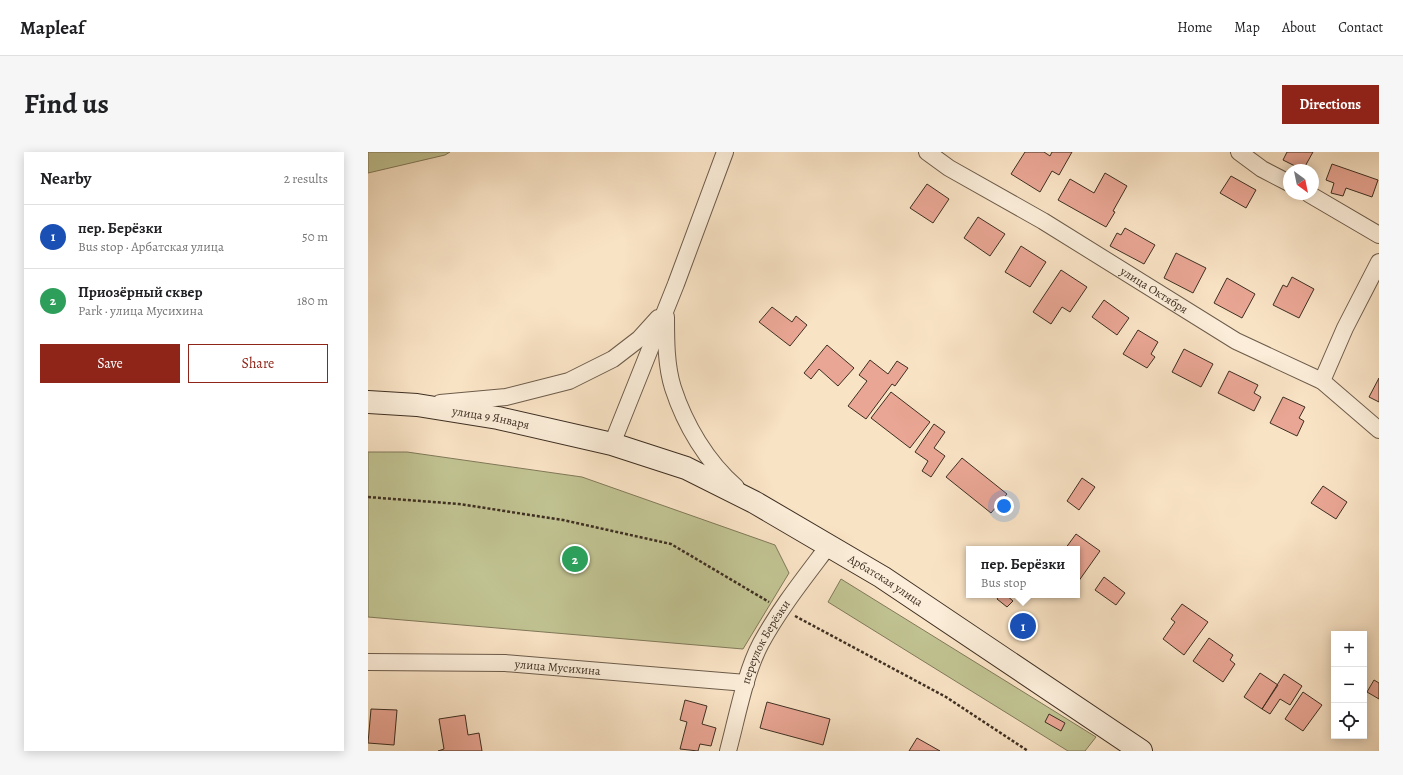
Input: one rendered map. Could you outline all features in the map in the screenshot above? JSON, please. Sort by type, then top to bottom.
[{"type":"main road","name":"улица 9 Января","points":[[368,402],[417,405],[498,418],[612,444]]},
{"type":"main road","name":"Арбатская улица","points":[[612,444],[686,468],[754,502],[829,545],[882,577],[1141,751]]},
{"type":"street","points":[[612,444],[666,310],[725,152]]},
{"type":"street","name":"улица Октября","points":[[927,152],[949,168],[1043,221],[1236,341],[1322,381],[1379,430]]},
{"type":"street","points":[[1239,152],[1262,168],[1283,180]]},
{"type":"street","points":[[1319,200],[1379,235]]},
{"type":"street","points":[[1322,381],[1345,328],[1379,262]]},
{"type":"street","points":[[417,405],[506,397],[569,381],[618,355],[639,339],[666,310]]},
{"type":"street","points":[[666,310],[666,348],[672,387],[691,432],[721,474],[754,502]]},
{"type":"street","name":"переулок Берёзки","points":[[728,751],[746,683],[760,644],[781,609],[829,545]]},
{"type":"street","name":"улица Мусихина","points":[[368,662],[505,663],[746,683]]},
{"type":"path","points":[[368,497],[459,504],[563,520],[672,544],[781,609],[946,697],[1028,751]]},
{"type":"green space","points":[[368,152],[450,152],[445,155],[368,173]]},
{"type":"green space","points":[[368,452],[407,452],[582,477],[775,545],[789,573],[743,649],[368,617]]},
{"type":"green space","points":[[841,579],[1096,737],[1085,751],[1068,751],[828,602]]},
{"type":"building","points":[[1025,152],[1044,152],[1050,156],[1052,152],[1072,152],[1059,175],[1052,171],[1040,192],[1011,174]]},
{"type":"building","points":[[1287,152],[1313,152],[1306,164],[1291,164],[1283,160]]},
{"type":"building","points":[[1332,164],[1378,180],[1372,197],[1346,188],[1343,196],[1331,193],[1334,183],[1326,180]]},
{"type":"building","points":[[1105,173],[1127,186],[1106,227],[1058,200],[1070,179],[1094,193]]},
{"type":"building","points":[[1231,176],[1256,190],[1246,208],[1220,193]]},
{"type":"building","points":[[927,184],[949,199],[933,223],[910,208]]},
{"type":"building","points":[[978,217],[1005,234],[990,256],[964,238]]},
{"type":"building","points":[[1125,228],[1155,245],[1144,264],[1110,246],[1117,233],[1121,235]]},
{"type":"building","points":[[1021,246],[1046,262],[1030,287],[1005,272]]},
{"type":"building","points":[[1176,253],[1206,268],[1193,293],[1164,278]]},
{"type":"building","points":[[1061,270],[1087,287],[1070,312],[1062,307],[1051,324],[1033,312]]},
{"type":"building","points":[[1292,277],[1314,289],[1299,318],[1273,305],[1283,285],[1287,287]]},
{"type":"building","points":[[1227,278],[1255,294],[1242,318],[1214,303]]},
{"type":"building","points":[[1104,300],[1129,318],[1117,335],[1092,317]]},
{"type":"building","points":[[772,307],[792,322],[796,316],[807,325],[790,346],[759,322]]},
{"type":"building","points":[[1138,330],[1158,342],[1151,354],[1155,357],[1147,368],[1123,354]]},
{"type":"building","points":[[827,345],[854,368],[838,386],[819,369],[811,379],[804,373]]},
{"type":"building","points":[[1184,349],[1213,364],[1201,387],[1172,372]]},
{"type":"building","points":[[870,360],[888,374],[897,361],[908,368],[895,386],[892,384],[866,419],[848,406],[867,381],[859,375]]},
{"type":"building","points":[[1229,371],[1258,385],[1254,393],[1261,397],[1254,411],[1218,393]]},
{"type":"building","points":[[1379,378],[1379,402],[1369,397]]},
{"type":"building","points":[[891,392],[930,422],[910,448],[871,418]]},
{"type":"building","points":[[1283,397],[1305,407],[1299,418],[1304,421],[1297,436],[1270,423]]},
{"type":"building","points":[[934,424],[945,432],[934,448],[945,456],[931,477],[922,471],[928,461],[915,452]]},
{"type":"building","points":[[962,458],[1007,494],[991,513],[946,477]]},
{"type":"building","points":[[1082,478],[1095,487],[1079,510],[1067,501]]},
{"type":"building","points":[[1323,486],[1347,502],[1336,519],[1311,503]]},
{"type":"building","points":[[1076,534],[1100,551],[1080,579],[1080,546],[1067,546]]},
{"type":"building","points":[[1104,577],[1125,593],[1116,605],[1095,590]]},
{"type":"building","points":[[1010,598],[1013,601],[1007,607],[997,599]]},
{"type":"building","points":[[1182,604],[1208,622],[1184,655],[1163,639],[1175,622],[1171,619]]},
{"type":"building","points":[[1209,638],[1233,655],[1230,660],[1235,664],[1223,682],[1193,661]]},
{"type":"building","points":[[1260,673],[1278,685],[1262,709],[1244,697]]},
{"type":"building","points":[[1284,674],[1302,686],[1290,705],[1280,699],[1270,714],[1262,709]]},
{"type":"building","points":[[1374,680],[1379,683],[1379,699],[1367,692]]},
{"type":"building","points":[[1303,692],[1322,705],[1303,731],[1285,719]]},
{"type":"building","points":[[685,700],[707,706],[702,724],[716,728],[711,746],[700,744],[698,751],[680,749],[687,722],[680,720]]},
{"type":"building","points":[[767,702],[830,719],[823,745],[760,728]]},
{"type":"building","points":[[371,709],[397,710],[394,745],[368,743]]},
{"type":"building","points":[[1049,714],[1065,723],[1061,731],[1045,722]]},
{"type":"building","points":[[465,715],[468,735],[479,733],[482,751],[438,751],[444,749],[439,719]]},
{"type":"building","points":[[917,738],[940,751],[909,751]]},
{"type":"place","name":"Приозёрный сквер","points":[[575,559]]},
{"type":"place","name":"пер. Берёзки","points":[[1023,626]]}]
